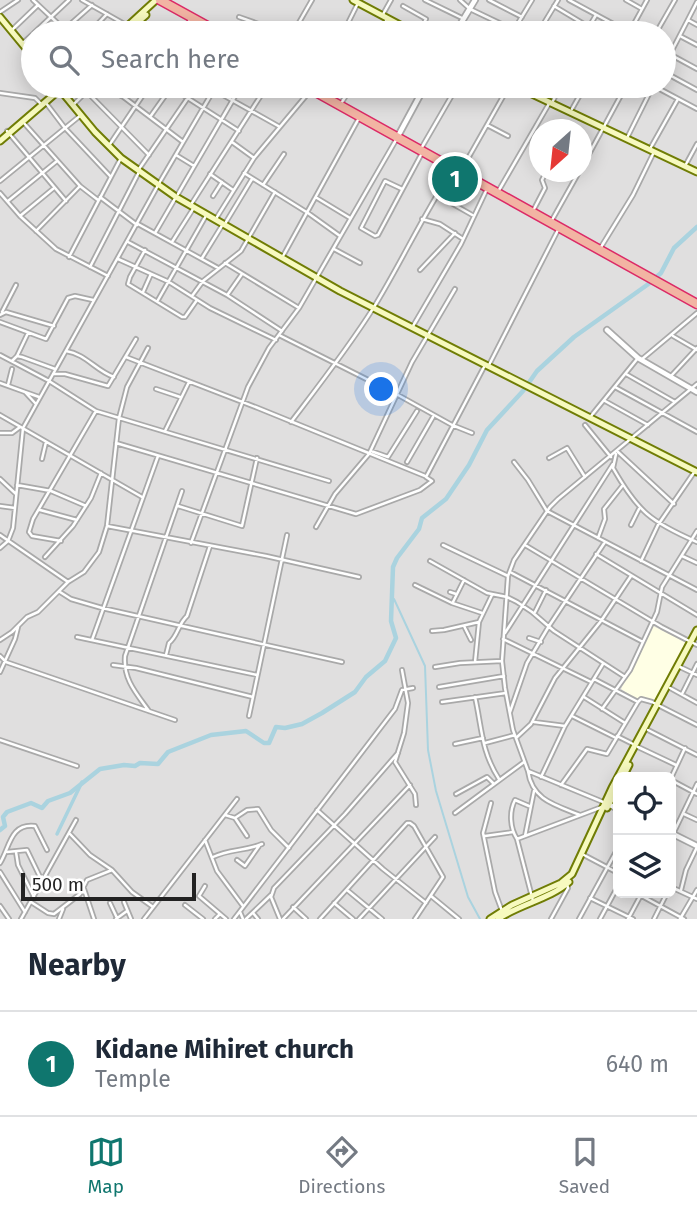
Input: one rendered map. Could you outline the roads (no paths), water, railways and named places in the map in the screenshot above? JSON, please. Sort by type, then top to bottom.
[{"type":"highway","points":[[157,0],[171,4],[200,21]]},
{"type":"highway","points":[[171,4],[190,20]]},
{"type":"highway","points":[[330,98],[398,135]]},
{"type":"highway","points":[[334,98],[697,302]]},
{"type":"highway","points":[[458,169],[649,276]]},
{"type":"main road","points":[[140,21],[157,0]]},
{"type":"main road","points":[[134,21],[157,0]]},
{"type":"main road","points":[[347,0],[359,2],[389,21]]},
{"type":"main road","points":[[0,14],[21,42]]},
{"type":"main road","points":[[384,18],[391,21]]},
{"type":"main road","points":[[8,132],[48,98]]},
{"type":"main road","points":[[68,98],[121,158],[177,196],[224,223]]},
{"type":"main road","points":[[69,98],[109,145],[139,171]]},
{"type":"main road","points":[[545,98],[697,171]]},
{"type":"main road","points":[[546,98],[653,149]]},
{"type":"main road","points":[[0,139],[43,103]]},
{"type":"main road","points":[[193,205],[317,277]]},
{"type":"main road","points":[[249,237],[317,277],[429,336],[631,437]]},
{"type":"main road","points":[[374,307],[429,336]]},
{"type":"main road","points":[[542,393],[696,471]]},
{"type":"main road","points":[[694,644],[697,630]]},
{"type":"main road","points":[[491,919],[502,911],[567,884],[574,876],[606,806],[697,636]]},
{"type":"main road","points":[[625,772],[679,666]]},
{"type":"main road","points":[[606,806],[613,794]]},
{"type":"main road","points":[[498,919],[566,881],[583,855]]},
{"type":"street","points":[[0,14],[18,0]]},
{"type":"street","points":[[33,0],[55,21]]},
{"type":"street","points":[[48,21],[69,0]]},
{"type":"street","points":[[82,0],[119,21]]},
{"type":"street","points":[[300,21],[312,0]]},
{"type":"street","points":[[383,21],[391,0]]},
{"type":"street","points":[[425,0],[462,21],[475,0]]},
{"type":"street","points":[[460,0],[470,9],[492,21]]},
{"type":"street","points":[[489,0],[522,17]]},
{"type":"street","points":[[520,21],[531,0]]},
{"type":"street","points":[[545,21],[558,0]]},
{"type":"street","points":[[569,0],[607,21]]},
{"type":"street","points":[[626,0],[642,9]]},
{"type":"street","points":[[636,21],[647,0]]},
{"type":"street","points":[[663,21],[675,0]]},
{"type":"street","points":[[349,21],[359,2]]},
{"type":"street","points":[[676,44],[697,4]]},
{"type":"street","points":[[11,30],[38,5]]},
{"type":"street","points":[[73,21],[92,5]]},
{"type":"street","points":[[403,6],[426,19],[425,21]]},
{"type":"street","points":[[554,6],[579,21]]},
{"type":"street","points":[[100,21],[107,14]]},
{"type":"street","points":[[592,21],[596,15]]},
{"type":"street","points":[[239,18],[249,21]]},
{"type":"street","points":[[688,20],[697,24]]},
{"type":"street","points":[[680,36],[697,45]]},
{"type":"street","points":[[676,58],[697,69]]},
{"type":"street","points":[[676,79],[697,90]]},
{"type":"street","points":[[0,93],[21,96]]},
{"type":"street","points":[[35,98],[43,103],[111,177]]},
{"type":"street","points":[[74,104],[80,98]]},
{"type":"street","points":[[93,98],[149,155]]},
{"type":"street","points":[[124,98],[183,142]]},
{"type":"street","points":[[109,145],[141,98]]},
{"type":"street","points":[[150,117],[163,98]]},
{"type":"street","points":[[90,267],[139,171],[187,98]]},
{"type":"street","points":[[190,98],[239,131]]},
{"type":"street","points":[[0,548],[8,541],[13,527],[22,427],[209,98]]},
{"type":"street","points":[[229,98],[280,127]]},
{"type":"street","points":[[172,242],[260,98]]},
{"type":"street","points":[[217,217],[254,158],[302,98]]},
{"type":"street","points":[[342,102],[344,98]]},
{"type":"street","points":[[191,543],[224,449],[261,362],[299,309],[418,98]]},
{"type":"street","points":[[402,189],[385,181],[361,228],[378,235],[451,98]]},
{"type":"street","points":[[292,421],[335,365],[374,307],[436,195],[458,169],[502,98]]},
{"type":"street","points":[[499,190],[554,98]]},
{"type":"street","points":[[572,109],[578,98]]},
{"type":"street","points":[[592,147],[619,98]]},
{"type":"street","points":[[628,136],[647,98]]},
{"type":"street","points":[[601,247],[633,195],[678,99],[697,108]]},
{"type":"street","points":[[155,233],[232,100]]},
{"type":"street","points":[[0,181],[81,115]]},
{"type":"street","points":[[283,256],[360,116]]},
{"type":"street","points":[[23,122],[80,186],[137,224],[218,268]]},
{"type":"street","points":[[486,125],[508,136]]},
{"type":"street","points":[[8,132],[66,201]]},
{"type":"street","points":[[232,142],[254,158]]},
{"type":"street","points":[[685,165],[697,144]]},
{"type":"street","points":[[263,185],[284,154]]},
{"type":"street","points":[[176,155],[194,166]]},
{"type":"street","points":[[69,257],[121,158]]},
{"type":"street","points":[[7,201],[57,161]]},
{"type":"street","points":[[244,173],[340,236]]},
{"type":"street","points":[[211,174],[233,190]]},
{"type":"street","points":[[202,258],[253,179]]},
{"type":"street","points":[[213,196],[222,182]]},
{"type":"street","points":[[534,209],[544,188],[542,182]]},
{"type":"street","points":[[426,477],[452,425],[487,366],[574,182]]},
{"type":"street","points":[[36,232],[80,186]]},
{"type":"street","points":[[20,216],[54,187]]},
{"type":"street","points":[[413,326],[463,239],[488,188]]},
{"type":"street","points":[[191,296],[202,281],[240,251],[275,192]]},
{"type":"street","points":[[0,193],[56,250],[108,276]]},
{"type":"street","points":[[436,195],[474,216]]},
{"type":"street","points":[[316,198],[350,218]]},
{"type":"street","points":[[158,300],[207,214]]},
{"type":"street","points":[[422,219],[440,224],[463,239]]},
{"type":"street","points":[[420,270],[454,233]]},
{"type":"street","points":[[128,242],[227,295],[281,333],[335,365],[471,433]]},
{"type":"street","points":[[334,248],[360,263]]},
{"type":"street","points":[[145,250],[128,284],[184,317],[197,300]]},
{"type":"street","points":[[118,259],[169,282],[253,331],[276,340]]},
{"type":"street","points":[[225,263],[299,309]]},
{"type":"street","points":[[143,292],[151,274]]},
{"type":"street","points":[[227,295],[242,274]]},
{"type":"street","points":[[16,285],[1,314],[54,326]]},
{"type":"street","points":[[316,527],[327,505],[370,452],[412,362],[455,289]]},
{"type":"street","points":[[0,322],[46,339],[68,298],[75,296],[93,300]]},
{"type":"street","points":[[591,416],[640,359],[697,313]]},
{"type":"street","points":[[607,330],[640,359],[694,390]]},
{"type":"street","points":[[12,361],[28,333]]},
{"type":"street","points":[[671,335],[697,349],[671,376]]},
{"type":"street","points":[[53,374],[65,374],[105,387],[111,383],[136,339]]},
{"type":"street","points":[[0,640],[27,617],[38,612],[68,582],[84,572],[99,552],[107,526],[119,418],[127,387],[148,348]]},
{"type":"street","points":[[66,351],[78,353],[99,371],[114,377]]},
{"type":"street","points":[[0,355],[49,381],[96,411],[329,481]]},
{"type":"street","points":[[17,356],[55,369]]},
{"type":"street","points":[[116,443],[356,514],[420,490],[432,481],[370,452],[126,357]]},
{"type":"street","points":[[8,386],[12,369]]},
{"type":"street","points":[[625,374],[675,402]]},
{"type":"street","points":[[164,431],[189,382]]},
{"type":"street","points":[[0,383],[39,397]]},
{"type":"street","points":[[525,836],[534,791],[509,715],[502,661],[508,573],[524,545],[558,499],[617,452],[631,437],[694,390],[697,384]]},
{"type":"street","points":[[615,387],[697,432]]},
{"type":"street","points":[[156,390],[180,397]]},
{"type":"street","points":[[25,393],[36,404]]},
{"type":"street","points":[[604,400],[648,425]]},
{"type":"street","points":[[61,541],[29,534],[33,519],[96,411]]},
{"type":"street","points":[[370,452],[388,457],[417,411]]},
{"type":"street","points":[[0,415],[142,497]]},
{"type":"street","points":[[407,462],[434,415]]},
{"type":"street","points":[[585,425],[611,457]]},
{"type":"street","points":[[0,433],[12,433],[22,427]]},
{"type":"street","points":[[42,459],[46,442]]},
{"type":"street","points":[[549,458],[567,448],[585,477]]},
{"type":"street","points":[[503,637],[613,464],[617,452]]},
{"type":"street","points":[[617,452],[674,505]]},
{"type":"street","points":[[92,640],[158,456]]},
{"type":"street","points":[[177,505],[242,526],[257,458]]},
{"type":"street","points":[[514,462],[547,511],[697,590]]},
{"type":"street","points":[[613,464],[639,509],[658,525],[697,542]]},
{"type":"street","points":[[641,561],[658,525],[696,471]]},
{"type":"street","points":[[45,557],[77,520],[101,473]]},
{"type":"street","points":[[0,480],[16,494]]},
{"type":"street","points":[[17,485],[51,491],[86,506]]},
{"type":"street","points":[[598,538],[605,519],[604,509],[623,485]]},
{"type":"street","points":[[149,711],[130,685],[124,666],[127,647],[182,491]]},
{"type":"street","points":[[0,506],[15,508]]},
{"type":"street","points":[[631,524],[639,509]]},
{"type":"street","points":[[40,510],[77,520]]},
{"type":"street","points":[[107,526],[359,577]]},
{"type":"street","points":[[602,709],[625,677],[659,607],[660,593],[697,531]]},
{"type":"street","points":[[0,535],[68,582]]},
{"type":"street","points":[[249,716],[287,535]]},
{"type":"street","points":[[509,715],[527,663],[605,542]]},
{"type":"street","points":[[443,545],[537,585],[643,642]]},
{"type":"street","points":[[524,545],[694,644]]},
{"type":"street","points":[[166,655],[169,643],[187,616],[209,546]]},
{"type":"street","points":[[596,554],[697,615]]},
{"type":"street","points":[[682,556],[697,563]]},
{"type":"street","points":[[429,561],[492,595],[506,597],[522,605],[625,677]]},
{"type":"street","points":[[485,743],[515,736],[533,722],[547,690],[601,621],[631,576]]},
{"type":"street","points":[[452,603],[464,580]]},
{"type":"street","points":[[415,585],[452,603],[482,613]]},
{"type":"street","points":[[535,613],[547,590]]},
{"type":"street","points":[[59,592],[71,599],[102,608],[342,662]]},
{"type":"street","points":[[450,592],[456,594]]},
{"type":"street","points":[[475,662],[479,622],[492,595]]},
{"type":"street","points":[[432,631],[479,622]]},
{"type":"street","points":[[0,672],[18,626]]},
{"type":"street","points":[[464,626],[471,640]]},
{"type":"street","points":[[77,637],[257,675]]},
{"type":"street","points":[[503,637],[563,669],[616,689],[638,702]]},
{"type":"street","points":[[529,638],[541,642]]},
{"type":"street","points":[[0,656],[6,662],[175,720]]},
{"type":"street","points":[[435,667],[502,661]]},
{"type":"street","points":[[541,777],[565,726],[603,663]]},
{"type":"street","points":[[682,694],[697,664]]},
{"type":"street","points":[[113,665],[253,697]]},
{"type":"street","points":[[679,666],[697,675]]},
{"type":"street","points":[[402,670],[408,703],[395,762],[415,794],[416,804]]},
{"type":"street","points":[[439,687],[504,676]]},
{"type":"street","points":[[234,919],[395,709],[398,697],[405,689],[413,688]]},
{"type":"street","points":[[670,688],[696,701]]},
{"type":"street","points":[[442,702],[506,694]]},
{"type":"street","points":[[582,696],[625,723]]},
{"type":"street","points":[[475,697],[485,743],[485,756],[499,779]]},
{"type":"street","points":[[561,785],[587,749],[606,755],[638,702],[645,700],[697,726]]},
{"type":"street","points":[[571,716],[676,765]]},
{"type":"street","points":[[533,722],[565,726]]},
{"type":"street","points":[[648,730],[697,755]]},
{"type":"street","points":[[455,744],[482,738]]},
{"type":"street","points":[[0,740],[77,766]]},
{"type":"street","points":[[674,772],[685,748]]},
{"type":"street","points":[[240,912],[244,919],[253,914],[398,753]]},
{"type":"street","points":[[455,813],[524,762]]},
{"type":"street","points":[[528,771],[613,808]]},
{"type":"street","points":[[456,794],[487,777],[494,783]]},
{"type":"street","points":[[676,782],[695,793]]},
{"type":"street","points":[[676,826],[695,793],[697,783]]},
{"type":"street","points":[[271,895],[281,919],[410,785]]},
{"type":"street","points":[[534,791],[546,800],[580,815]]},
{"type":"street","points":[[144,919],[237,799]]},
{"type":"street","points":[[529,806],[518,800],[513,802],[511,817],[532,899]]},
{"type":"street","points":[[491,803],[484,836],[495,892],[502,911]]},
{"type":"street","points":[[517,839],[606,806]]},
{"type":"street","points":[[235,818],[247,810],[258,809],[271,830],[289,848]]},
{"type":"street","points":[[317,810],[426,903]]},
{"type":"street","points":[[683,813],[697,820]]},
{"type":"street","points":[[225,815],[235,818],[247,836]]},
{"type":"street","points":[[24,916],[76,820]]},
{"type":"street","points":[[320,919],[407,823],[412,824],[443,877],[415,919]]},
{"type":"street","points":[[0,863],[12,834],[30,825],[35,826],[47,850]]},
{"type":"street","points":[[484,836],[513,832]]},
{"type":"street","points":[[70,834],[90,855],[113,870],[132,892],[153,907]]},
{"type":"street","points":[[676,835],[697,847],[689,862],[681,890]]},
{"type":"street","points":[[359,919],[435,837]]},
{"type":"street","points":[[205,839],[217,870],[244,907]]},
{"type":"street","points":[[212,857],[227,851],[261,845],[245,866],[237,860]]},
{"type":"street","points":[[6,852],[27,850],[43,881]]},
{"type":"street","points":[[16,852],[18,865],[34,897]]},
{"type":"street","points":[[583,855],[613,870]]},
{"type":"street","points":[[579,919],[613,858]]},
{"type":"street","points":[[31,902],[54,914],[84,889],[87,880],[113,870]]},
{"type":"street","points":[[0,872],[24,916]]},
{"type":"street","points":[[551,919],[568,888],[567,884]]},
{"type":"street","points":[[205,886],[199,896],[226,919]]},
{"type":"street","points":[[676,888],[695,897]]},
{"type":"street","points":[[84,889],[94,919]]},
{"type":"street","points":[[347,890],[382,919]]},
{"type":"street","points":[[647,898],[682,918],[697,890]]},
{"type":"street","points":[[600,919],[613,895]]},
{"type":"street","points":[[431,896],[459,919]]},
{"type":"street","points":[[590,898],[634,919]]},
{"type":"street","points":[[628,918],[639,898]]},
{"type":"street","points":[[654,919],[664,898]]},
{"type":"street","points":[[124,902],[131,919]]},
{"type":"street","points":[[110,903],[117,919],[127,911]]},
{"type":"street","points":[[334,903],[354,919]]},
{"type":"street","points":[[186,905],[203,919]]},
{"type":"street","points":[[0,906],[9,919]]},
{"type":"street","points":[[59,919],[64,907]]},
{"type":"street","points":[[293,907],[306,919]]},
{"type":"street","points":[[215,919],[220,914]]},
{"type":"street","points":[[253,914],[258,919]]},
{"type":"street","points":[[450,919],[454,916]]},
{"type":"waterway","points":[[0,830],[5,826],[3,817],[7,812],[31,803],[42,808],[48,801],[70,793],[100,769],[135,766],[140,763],[158,764],[168,752],[211,735],[246,731],[264,743],[269,743],[276,727],[302,724],[355,692],[366,677],[385,661],[396,638],[391,621],[393,567],[419,529],[422,518],[446,499],[469,465],[487,430],[523,391],[537,371],[574,337],[661,273],[674,248],[697,227]]},
{"type":"waterway","points":[[394,599],[425,666],[428,750],[436,791],[468,897],[480,919]]},
{"type":"waterway","points":[[57,834],[82,782]]},
{"type":"place","name":"Kidane Mihiret church","points":[[455,179]]}]
